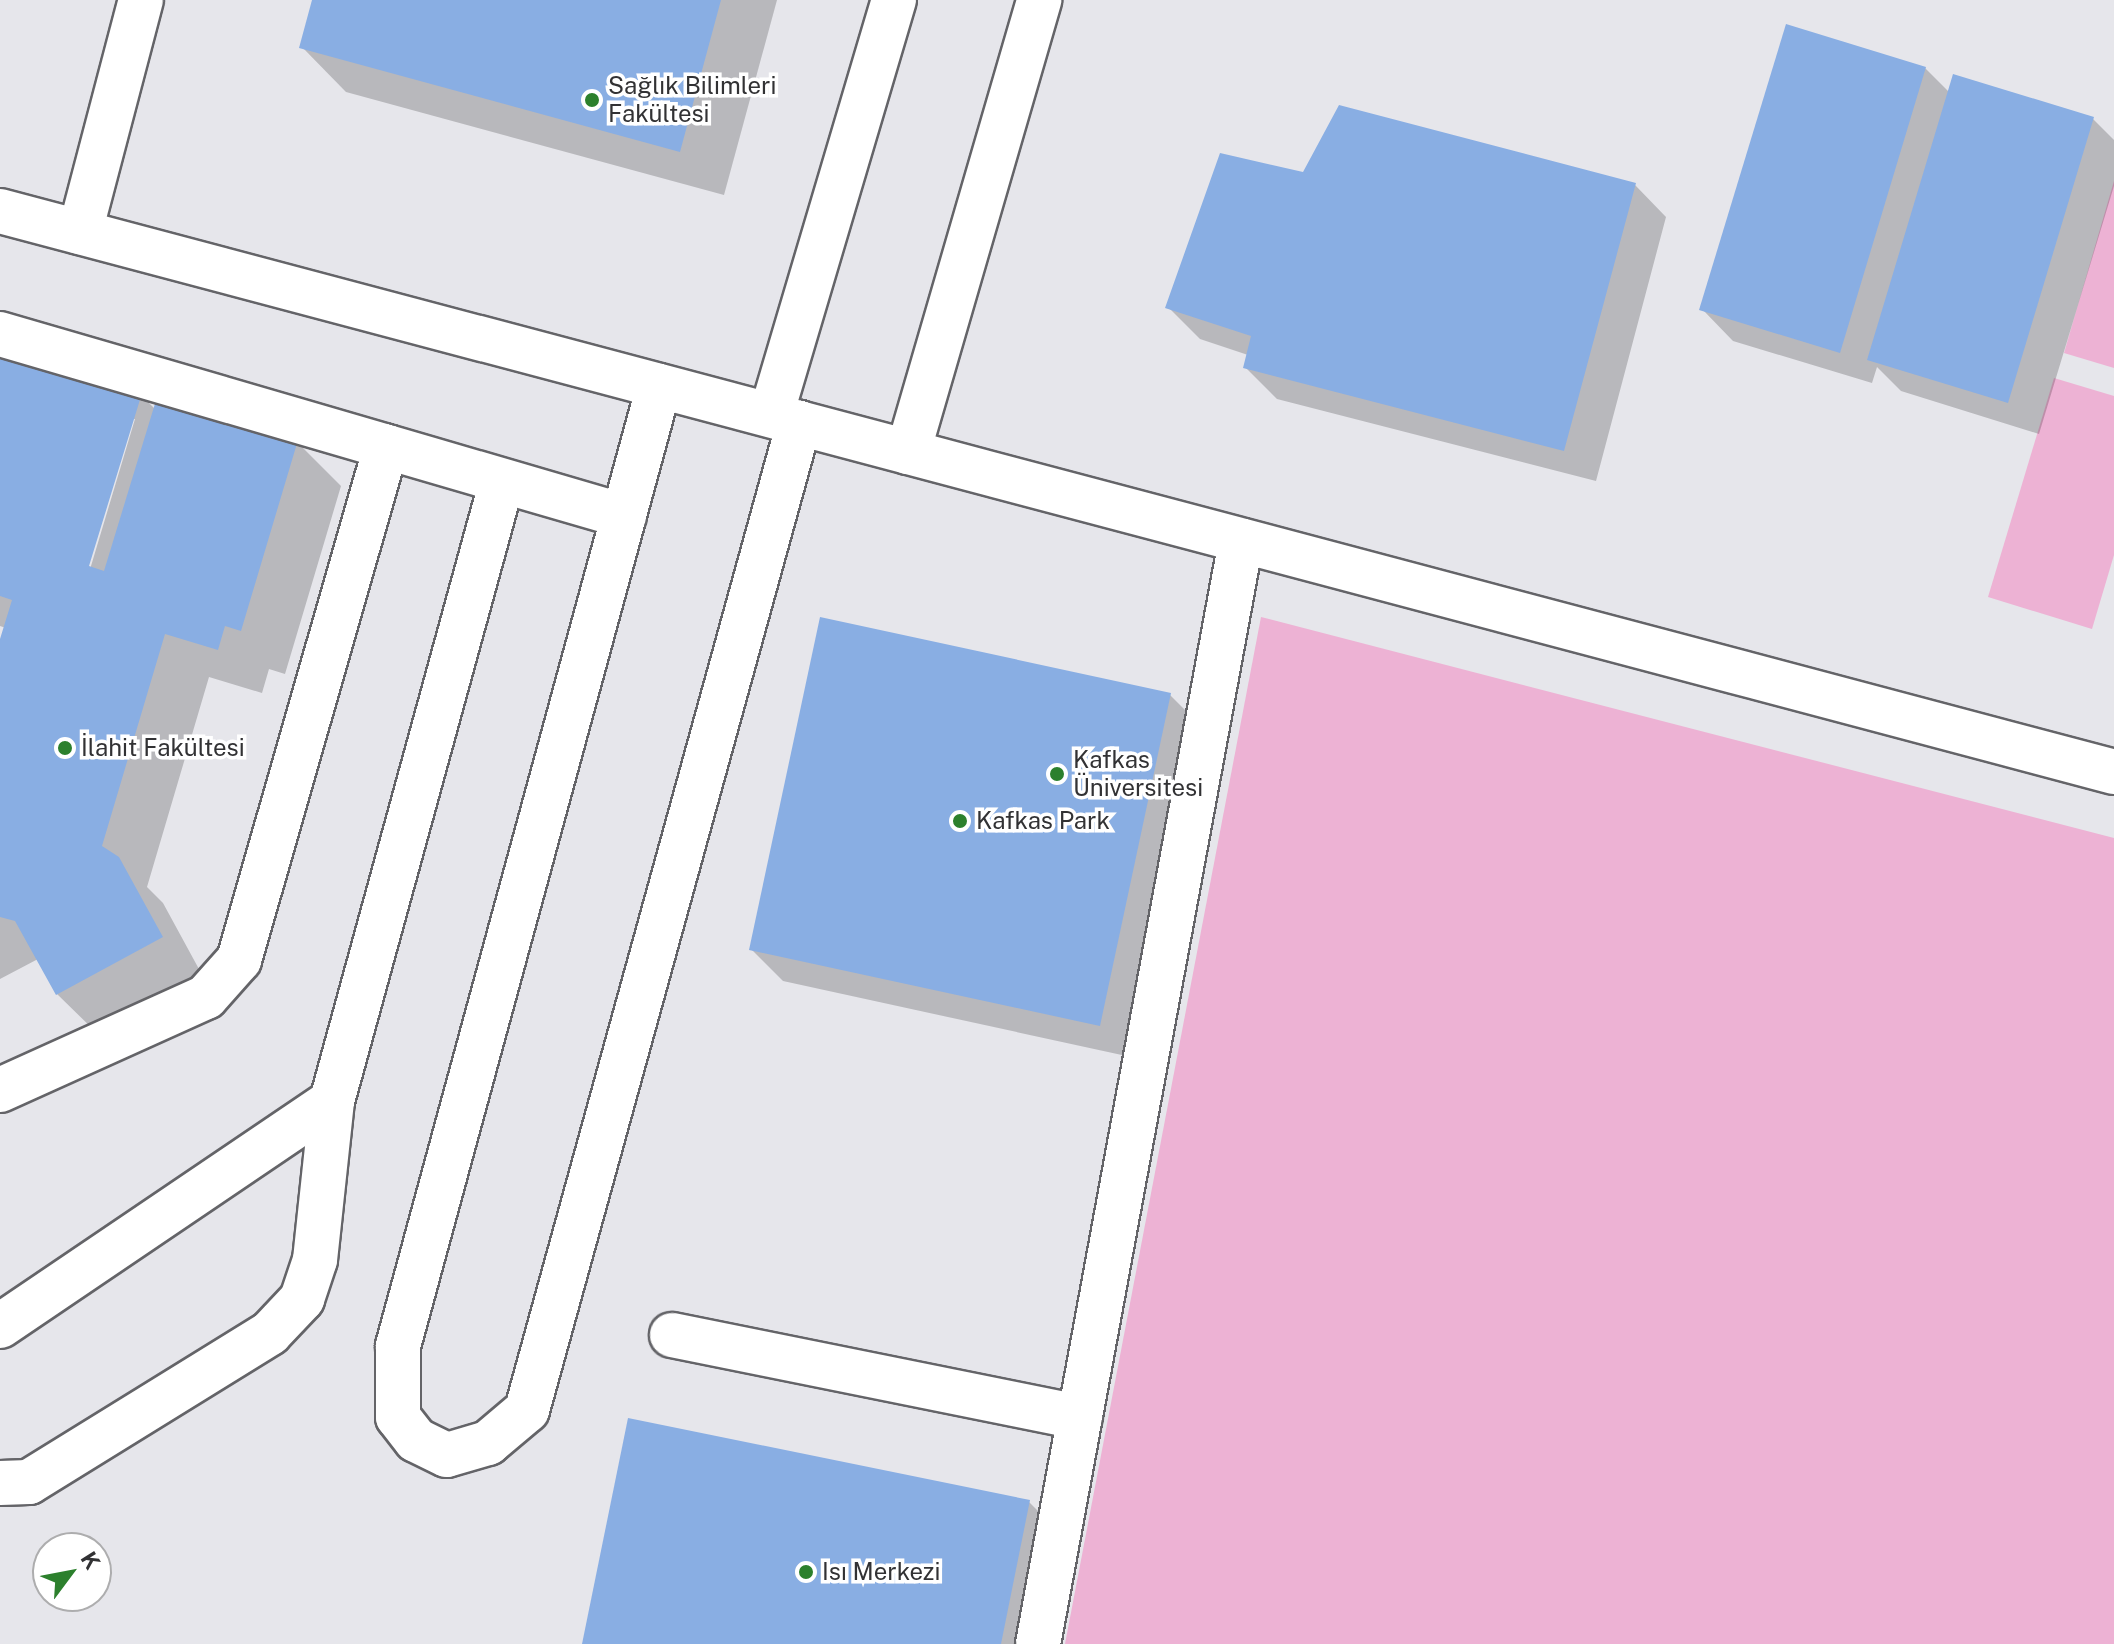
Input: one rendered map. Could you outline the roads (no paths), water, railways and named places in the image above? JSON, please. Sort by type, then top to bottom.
[{"type":"street","points":[[80,232],[141,0]]},
{"type":"street","points":[[659,386],[398,1346],[398,1417],[416,1440],[447,1455],[488,1443],[527,1410],[894,0]]},
{"type":"street","points":[[908,452],[1039,0]]},
{"type":"street","points":[[0,211],[2114,772]]},
{"type":"street","points":[[0,334],[624,516]]},
{"type":"street","points":[[0,1090],[206,997],[239,960],[386,447]]},
{"type":"street","points":[[0,1483],[29,1482],[270,1333],[302,1299],[315,1260],[332,1101],[502,481]]},
{"type":"street","points":[[1038,1644],[1241,541]]},
{"type":"street","points":[[0,1326],[332,1101]]},
{"type":"street","points":[[672,1335],[1080,1417]]},
{"type":"place","name":"Sağlık Bilimleri Fakültesi","points":[[592,100]]},
{"type":"place","name":"İlahit Fakültesi","points":[[65,748]]},
{"type":"place","name":"Kafkas Üniversitesi","points":[[1057,774]]},
{"type":"place","name":"Kafkas Park","points":[[960,821]]},
{"type":"place","name":"Isı Merkezi","points":[[806,1572]]}]
